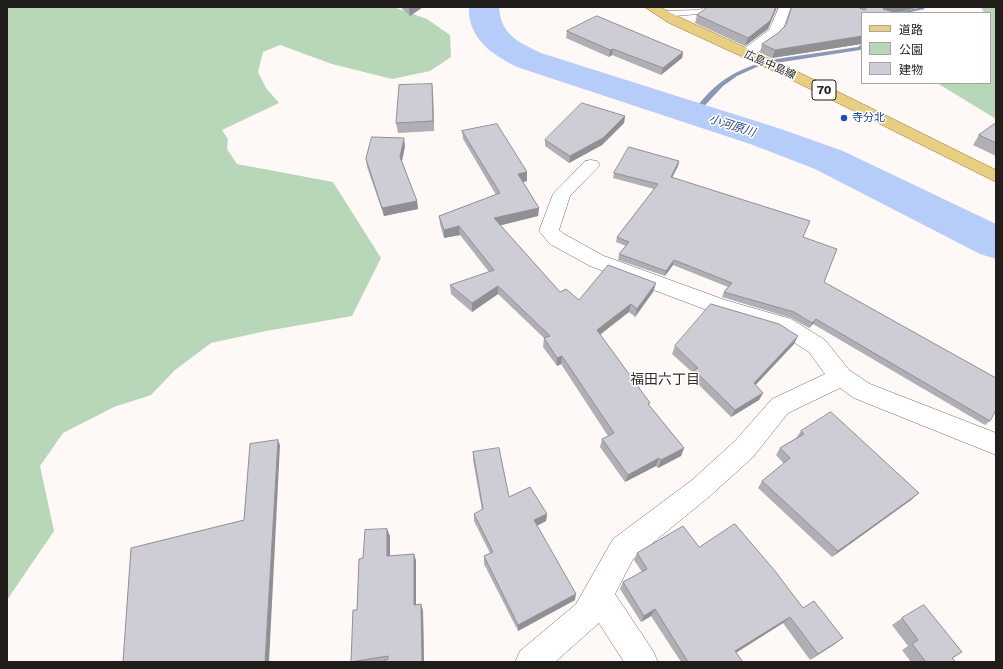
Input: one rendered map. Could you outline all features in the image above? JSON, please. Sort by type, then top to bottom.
[{"type":"main road","name":"広島中島線","points":[[657,10],[746,54],[787,72],[996,177]]},
{"type":"street","points":[[746,54],[770,38],[775,32],[784,7],[788,7]]},
{"type":"street","points":[[591,165],[562,194],[549,231],[557,239],[597,261],[719,306],[783,325],[818,346],[841,378],[862,391],[996,444]]},
{"type":"street","points":[[531,662],[587,615],[599,596],[623,549],[701,488],[744,450],[780,406],[841,378]]},
{"type":"street","points":[[599,596],[642,662]]},
{"type":"lane","points":[[657,10],[698,12],[717,7]]},
{"type":"green space","points":[[7,7],[393,7],[427,19],[450,35],[451,57],[430,71],[392,79],[332,64],[280,45],[263,52],[258,72],[266,88],[279,103],[222,130],[228,139],[227,149],[237,164],[333,182],[381,258],[352,316],[266,331],[211,343],[175,370],[151,395],[114,407],[63,433],[40,466],[54,531],[7,600]]},
{"type":"green space","points":[[981,7],[996,7],[996,119],[939,84],[991,84],[991,12],[984,12]]},
{"type":"building","points":[[708,7],[776,7],[770,21],[748,38],[697,15]]},
{"type":"building","points":[[792,7],[857,7],[865,10],[867,7],[891,7],[883,9],[894,12],[861,12],[861,36],[775,50],[762,44],[778,33],[786,25]]},
{"type":"building","points":[[597,16],[683,52],[663,68],[613,49],[610,50],[567,31]]},
{"type":"building","points":[[432,84],[433,121],[396,123],[399,85]]},
{"type":"building","points":[[582,103],[625,116],[603,138],[570,156],[545,140]]},
{"type":"building","points":[[996,123],[996,143],[979,135]]},
{"type":"building","points":[[497,124],[527,172],[518,174],[539,208],[494,218],[560,292],[566,289],[579,300],[608,265],[656,283],[637,309],[631,304],[597,330],[650,403],[648,404],[684,448],[661,460],[659,458],[628,475],[602,439],[614,433],[562,356],[557,358],[544,338],[550,336],[498,286],[472,303],[450,285],[494,270],[459,226],[444,230],[439,216],[500,193],[462,131]]},
{"type":"building","points":[[372,137],[404,138],[400,157],[417,201],[382,208],[366,159]]},
{"type":"building","points":[[629,147],[679,161],[671,177],[810,221],[803,237],[837,249],[824,282],[996,378],[996,410],[990,421],[816,319],[812,323],[794,312],[724,292],[732,283],[674,260],[666,271],[619,254],[629,242],[617,237],[658,184],[614,173]]},
{"type":"building","points":[[711,304],[779,324],[798,336],[754,383],[763,393],[735,410],[694,370],[698,368],[675,346]]},
{"type":"building","points":[[831,412],[919,493],[838,551],[762,481],[790,458],[780,448],[804,434],[801,431]]},
{"type":"building","points":[[278,440],[265,662],[123,662],[131,548],[244,520],[250,444]]},
{"type":"building","points":[[499,448],[509,497],[530,487],[547,514],[534,520],[576,594],[518,625],[484,556],[493,552],[474,514],[483,509],[473,452]]},
{"type":"building","points":[[735,524],[775,571],[803,608],[814,601],[843,638],[818,654],[790,617],[735,651],[743,662],[688,662],[655,609],[644,616],[623,582],[647,569],[637,553],[683,526],[699,547]]},
{"type":"building","points":[[387,529],[387,556],[414,554],[414,605],[421,604],[422,662],[382,662],[388,659],[388,656],[351,662],[353,610],[357,610],[359,559],[363,558],[365,530]]},
{"type":"building","points":[[924,605],[962,652],[952,658],[956,662],[926,662],[912,644],[918,640],[902,618]]},
{"type":"waterway","name":"小河原川","points":[[484,7],[484,17],[491,34],[504,46],[529,60],[767,137],[829,160],[996,243]]},
{"type":"waterway","points":[[902,12],[922,9],[920,7]]},
{"type":"waterway","points":[[776,61],[861,47]]},
{"type":"waterway","points":[[694,114],[720,84],[735,74],[756,66]]},
{"type":"place","name":"寺分北","points":[[844,118]]},
{"type":"district","name":"福田六丁目","points":[[665,380]]}]
